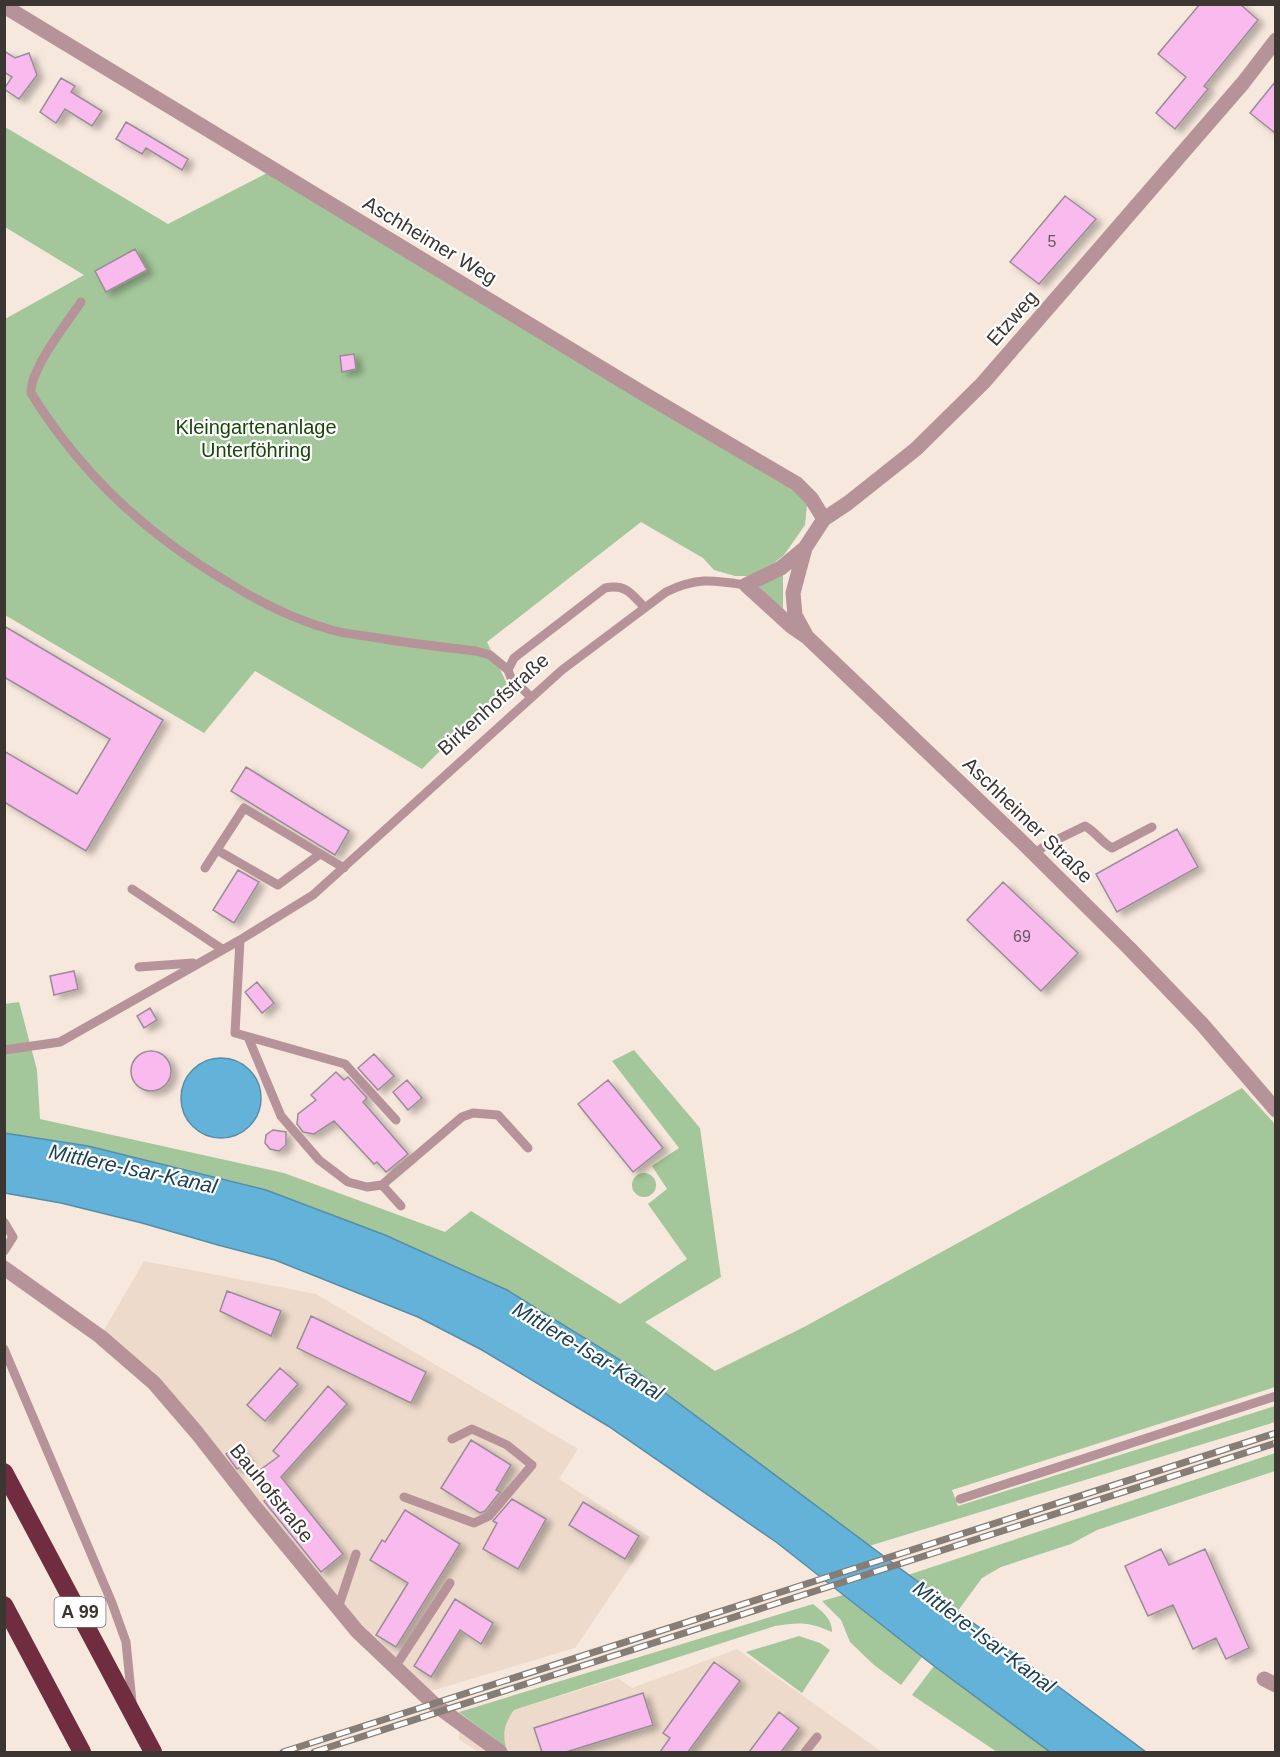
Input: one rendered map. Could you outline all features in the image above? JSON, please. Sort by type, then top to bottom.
[{"type":"highway","name":"A 99","points":[[4,1472],[153,1752]]},
{"type":"highway","points":[[4,1605],[82,1752]]},
{"type":"street","name":"Aschheimer Weg","points":[[4,6],[634,388],[797,484],[812,498],[825,519]]},
{"type":"street","name":"Etzweg","points":[[746,585],[781,568],[804,548],[825,519],[916,449],[983,382],[1235,92],[1275,40]]},
{"type":"street","name":"Aschheimer Straße","points":[[804,548],[793,593],[795,615],[807,637],[1034,854],[1202,1024],[1275,1110]]},
{"type":"street","points":[[746,585],[791,626],[807,637]]},
{"type":"street","name":"Bauhofstraße","points":[[4,1268],[101,1337],[154,1383],[357,1631],[442,1711],[500,1752]]},
{"type":"lane","points":[[81,302],[39,365],[31,386],[32,393],[60,434],[97,481],[133,516],[196,564],[268,606],[304,622],[342,633],[476,651],[490,655],[508,670],[511,678],[531,697]]},
{"type":"lane","name":"Birkenhofstraße","points":[[4,1050],[60,1042],[313,895],[562,670],[644,607],[681,585],[709,579],[746,585]]},
{"type":"lane","points":[[508,670],[514,658],[605,588],[616,586],[626,589],[644,607]]},
{"type":"lane","points":[[206,868],[244,808],[344,868]]},
{"type":"lane","points":[[1034,854],[1055,840],[1085,826],[1094,831],[1104,844],[1112,848],[1152,827]]},
{"type":"lane","points":[[217,850],[279,885],[320,854]]},
{"type":"lane","points":[[132,889],[222,949]]},
{"type":"lane","points":[[240,939],[235,1033],[345,1064],[396,1120]]},
{"type":"lane","points":[[139,967],[195,963]]},
{"type":"lane","points":[[248,1037],[281,1116],[319,1160],[348,1182],[367,1187],[382,1185],[462,1117],[474,1113],[498,1115],[528,1148]]},
{"type":"lane","points":[[382,1185],[401,1206]]},
{"type":"lane","points":[[4,1222],[13,1237],[4,1251]]},
{"type":"lane","points":[[4,1349],[126,1641],[133,1713]]},
{"type":"lane","points":[[960,1499],[1275,1396]]},
{"type":"lane","points":[[404,1497],[474,1523],[489,1516],[532,1465],[507,1445],[472,1429],[452,1439]]},
{"type":"lane","points":[[338,1608],[356,1554]]},
{"type":"lane","points":[[395,1667],[450,1583]]},
{"type":"lane","points":[[4,1624],[22,1638]]},
{"type":"lane","points":[[805,1752],[817,1737]]},
{"type":"shaded area","points":[[144,1261],[316,1294],[578,1449],[559,1479],[650,1537],[575,1648],[414,1696],[323,1602],[192,1437],[150,1389],[96,1344]]},
{"type":"shaded area","points":[[737,1649],[882,1752],[478,1752],[459,1739],[459,1712],[505,1747],[503,1735],[505,1723],[514,1710],[618,1678],[632,1688]]},
{"type":"green space","name":"Kleingartenanlage Unterföhring","points":[[5,127],[168,224],[267,173],[801,495],[807,505],[805,525],[784,555],[768,568],[753,576],[735,576],[714,570],[703,558],[641,522],[487,642],[507,684],[422,769],[255,671],[204,733],[5,615],[5,319],[84,275],[5,227]]},
{"type":"green space","points":[[783,572],[783,609],[759,587]]},
{"type":"green space","points":[[19,1002],[37,1070],[40,1119],[284,1173],[445,1232],[471,1211],[620,1304],[687,1259],[648,1204],[667,1189],[652,1166],[679,1148],[612,1061],[634,1050],[700,1128],[721,1277],[645,1322],[715,1371],[804,1327],[1242,1088],[1275,1124],[1275,1387],[952,1490],[958,1506],[1275,1406],[1275,1422],[869,1546],[625,1363],[507,1290],[385,1235],[266,1190],[88,1146],[5,1133],[5,1004]]},
{"type":"green space","points":[[644,1173],[653,1176],[656,1185],[653,1194],[644,1197],[635,1194],[632,1185],[635,1176]]},
{"type":"green space","points":[[1275,1453],[1275,1471],[1097,1530],[1071,1544],[1001,1567],[982,1578],[957,1612],[908,1575]]},
{"type":"green space","points":[[843,1595],[922,1657],[901,1685],[874,1665],[850,1642],[841,1620],[822,1601]]},
{"type":"green space","points":[[813,1604],[829,1620],[832,1632],[804,1624],[775,1626],[514,1710],[505,1728],[506,1748],[459,1712]]},
{"type":"green space","points":[[799,1636],[820,1643],[830,1650],[802,1693],[746,1652]]},
{"type":"green space","points":[[934,1666],[1050,1752],[997,1752],[912,1695]]},
{"type":"water","points":[[213,1058],[229,1058],[250,1069],[261,1090],[261,1106],[250,1127],[229,1138],[213,1138],[199,1132],[187,1120],[181,1106],[181,1090],[187,1076],[199,1064]]},
{"type":"water","name":"Mittlere-Isar-Kanal","points":[[4,1133],[88,1146],[266,1190],[385,1235],[507,1290],[625,1363],[1146,1752],[1050,1752],[934,1666],[776,1542],[608,1426],[482,1350],[418,1317],[275,1260],[142,1223],[61,1203],[5,1193]]},
{"type":"building","points":[[1200,4],[1240,4],[1258,20],[1204,86],[1208,89],[1175,129],[1156,113],[1186,77],[1158,54]]},
{"type":"building","points":[[4,51],[15,58],[29,53],[37,75],[19,99],[4,89],[12,77],[4,72]]},
{"type":"building","points":[[61,78],[75,86],[71,92],[102,111],[92,126],[65,109],[56,123],[40,112]]},
{"type":"building","points":[[1275,82],[1275,133],[1250,113]]},
{"type":"building","points":[[126,122],[188,159],[182,170],[146,148],[142,154],[116,139]]},
{"type":"building","points":[[1065,196],[1096,219],[1039,284],[1010,262]]},
{"type":"building","points":[[135,249],[147,270],[106,292],[95,271]]},
{"type":"building","points":[[354,354],[356,369],[342,372],[340,356]]},
{"type":"building","points":[[4,626],[163,720],[86,851],[4,802],[4,751],[77,794],[110,739],[4,677]]},
{"type":"building","points":[[246,767],[349,831],[335,855],[231,791]]},
{"type":"building","points":[[1177,829],[1198,867],[1117,912],[1096,874]]},
{"type":"building","points":[[238,870],[259,882],[234,923],[213,910]]},
{"type":"building","points":[[1003,882],[1078,953],[1041,991],[967,920]]},
{"type":"building","points":[[74,971],[78,989],[54,995],[50,976]]},
{"type":"building","points":[[257,982],[274,1003],[262,1013],[245,992]]},
{"type":"building","points":[[150,1008],[157,1020],[144,1028],[137,1016]]},
{"type":"building","points":[[151,1051],[159,1052],[165,1057],[170,1063],[170,1079],[165,1085],[159,1090],[151,1091],[143,1090],[137,1085],[132,1079],[131,1071],[132,1063],[137,1057],[143,1052]]},
{"type":"building","points":[[374,1054],[394,1076],[378,1090],[358,1068]]},
{"type":"building","points":[[336,1072],[344,1080],[348,1077],[367,1098],[363,1102],[408,1154],[386,1172],[377,1162],[374,1164],[334,1121],[314,1134],[303,1132],[297,1124],[298,1114],[316,1100],[311,1095]]},
{"type":"building","points":[[407,1080],[422,1098],[408,1110],[393,1092]]},
{"type":"building","points":[[608,1080],[663,1148],[633,1172],[578,1104]]},
{"type":"building","points":[[273,1130],[286,1132],[286,1145],[279,1151],[270,1149],[265,1143],[266,1135]]},
{"type":"building","points":[[227,1291],[281,1311],[271,1336],[220,1311]]},
{"type":"building","points":[[311,1316],[426,1372],[411,1403],[297,1348]]},
{"type":"building","points":[[280,1368],[298,1384],[265,1421],[247,1405]]},
{"type":"building","points":[[328,1386],[347,1404],[281,1477],[343,1554],[321,1572],[264,1501],[272,1494],[256,1473],[279,1456],[273,1451]]},
{"type":"building","points":[[471,1440],[511,1465],[496,1490],[500,1492],[485,1511],[480,1513],[441,1488]]},
{"type":"building","points":[[237,1446],[248,1461],[237,1469],[226,1454]]},
{"type":"building","points":[[512,1499],[546,1519],[518,1569],[483,1549],[497,1523],[493,1521]]},
{"type":"building","points":[[583,1502],[639,1536],[625,1559],[569,1525]]},
{"type":"building","points":[[405,1510],[460,1544],[396,1647],[376,1635],[408,1583],[370,1560],[382,1540],[385,1542]]},
{"type":"building","points":[[1161,1549],[1169,1565],[1205,1549],[1249,1648],[1226,1659],[1216,1638],[1193,1649],[1173,1605],[1148,1616],[1125,1566]]},
{"type":"building","points":[[455,1599],[493,1623],[481,1644],[460,1630],[431,1677],[414,1666]]},
{"type":"building","points":[[714,1662],[740,1681],[688,1752],[660,1752],[670,1738],[663,1733]]},
{"type":"building","points":[[643,1693],[653,1725],[566,1752],[542,1752],[534,1728]]},
{"type":"building","points":[[779,1712],[799,1728],[781,1752],[749,1752]]},
{"type":"railway","points":[[283,1752],[1276,1433]]},
{"type":"railway","points":[[314,1752],[1276,1443]]}]
